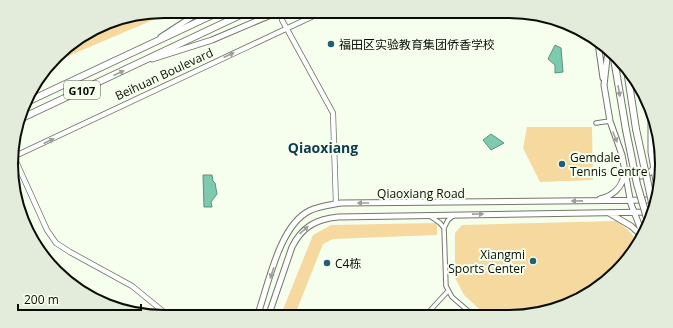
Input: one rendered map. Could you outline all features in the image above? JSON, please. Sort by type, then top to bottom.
[{"type":"highway","name":"G107","points":[[33,99],[204,18]]},
{"type":"highway","name":"Beihuan Boulevard","points":[[26,116],[234,18]]},
{"type":"highway","points":[[615,64],[637,184],[646,214]]},
{"type":"highway","points":[[629,81],[636,129],[651,195]]},
{"type":"main road","points":[[159,39],[190,18]]},
{"type":"main road","points":[[143,62],[212,40],[263,18]]},
{"type":"main road","points":[[599,49],[610,121],[624,168],[630,200],[640,229]]},
{"type":"main road","points":[[604,86],[607,56]]},
{"type":"main road","points":[[651,131],[652,155],[655,174]]},
{"type":"main road","points":[[652,155],[655,162]]},
{"type":"main road","points":[[624,168],[630,174],[640,176],[648,174],[654,168]]},
{"type":"main road","points":[[591,201],[605,198],[617,189],[623,180],[624,168]]},
{"type":"main road","name":"Qiaoxiang Road","points":[[259,310],[282,244],[289,230],[298,219],[308,211],[319,207],[336,204],[650,200]]},
{"type":"main road","points":[[438,203],[438,214]]},
{"type":"main road","points":[[452,203],[454,214]]},
{"type":"main road","points":[[604,212],[624,220],[638,231]]},
{"type":"main road","name":"Qiaoxiang Road","points":[[270,310],[292,247],[298,236],[312,223],[323,218],[438,214],[647,212]]},
{"type":"street","name":"Beihuan Boulevard","points":[[18,155],[308,18]]},
{"type":"street","points":[[282,20],[334,113],[336,204]]},
{"type":"street","points":[[596,123],[610,121]]},
{"type":"street","points":[[18,166],[47,230],[56,243],[132,286],[161,310]]},
{"type":"street","points":[[454,214],[448,220],[444,228],[446,282],[448,292],[467,310]]},
{"type":"street","points":[[425,215],[436,219],[444,228]]},
{"type":"street","points":[[431,310],[448,292]]},
{"type":"shaded area","points":[[158,18],[64,58],[75,48],[108,29],[126,23]]},
{"type":"shaded area","points":[[555,45],[561,48],[563,72],[555,73],[555,65],[548,59]]},
{"type":"shaded area","name":"Gemdale Tennis Centre","points":[[527,127],[592,127],[593,180],[540,182],[523,148]]},
{"type":"shaded area","points":[[491,134],[504,143],[491,150],[483,140]]},
{"type":"shaded area","points":[[203,175],[212,175],[215,183],[217,194],[211,202],[212,207],[204,207]]},
{"type":"shaded area","name":"Xiangmi Sports Center","points":[[616,221],[635,237],[625,253],[605,274],[574,295],[547,305],[528,309],[480,310],[464,295],[455,278],[455,233],[462,225]]},
{"type":"shaded area","points":[[437,223],[437,235],[333,239],[323,244],[297,310],[283,310],[313,235],[331,225]]},
{"type":"place","name":"福田区实验教育集团侨香学校","points":[[331,44]]},
{"type":"place","name":"Gemdale Tennis Centre","points":[[562,164]]},
{"type":"place","name":"Xiangmi Sports Center","points":[[533,261]]},
{"type":"place","name":"C4栋","points":[[327,263]]},
{"type":"district","name":"Qiaoxiang","points":[[323,147]]}]
